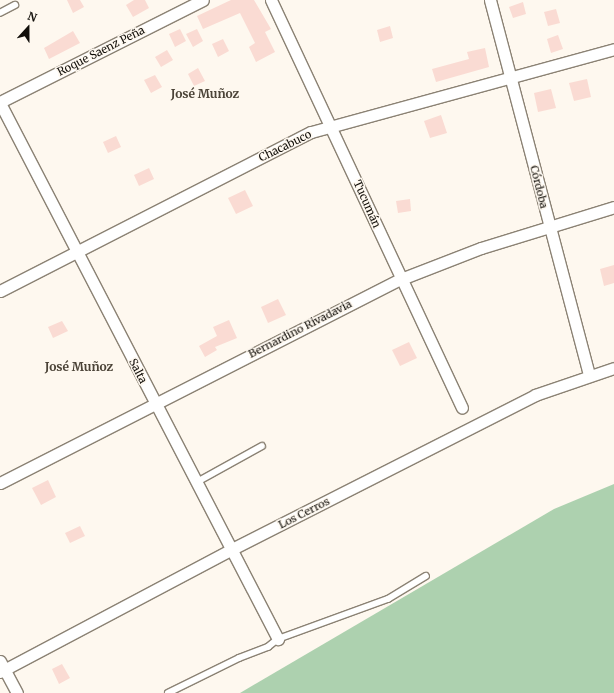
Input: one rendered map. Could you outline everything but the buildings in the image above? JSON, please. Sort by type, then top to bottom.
[{"type":"street","name":"Roque Saenz Peña","points":[[0,102],[203,0]]},
{"type":"street","name":"Tucumán","points":[[271,0],[332,126],[401,279],[462,408]]},
{"type":"street","name":"Córdoba","points":[[490,0],[589,374]]},
{"type":"street","name":"Chacabuco","points":[[0,291],[77,250],[311,132],[614,49]]},
{"type":"street","name":"Salta","points":[[0,102],[278,639]]},
{"type":"street","name":"Bernardino Rivadavia","points":[[0,483],[154,402],[401,279],[549,226],[614,207]]},
{"type":"street","name":"Los Cerros","points":[[2,668],[535,395],[589,374],[614,368]]},
{"type":"street","points":[[2,668],[17,693]]},
{"type":"lane","points":[[0,13],[15,5]]},
{"type":"lane","points":[[197,482],[262,446]]},
{"type":"lane","points":[[168,693],[239,658],[268,647],[278,639],[388,599],[426,576]]},
{"type":"green space","points":[[614,484],[614,693],[240,693],[554,509]]},
{"type":"district","name":"José Muñoz","points":[[205,94]]},
{"type":"district","name":"José Muñoz","points":[[79,367]]}]
